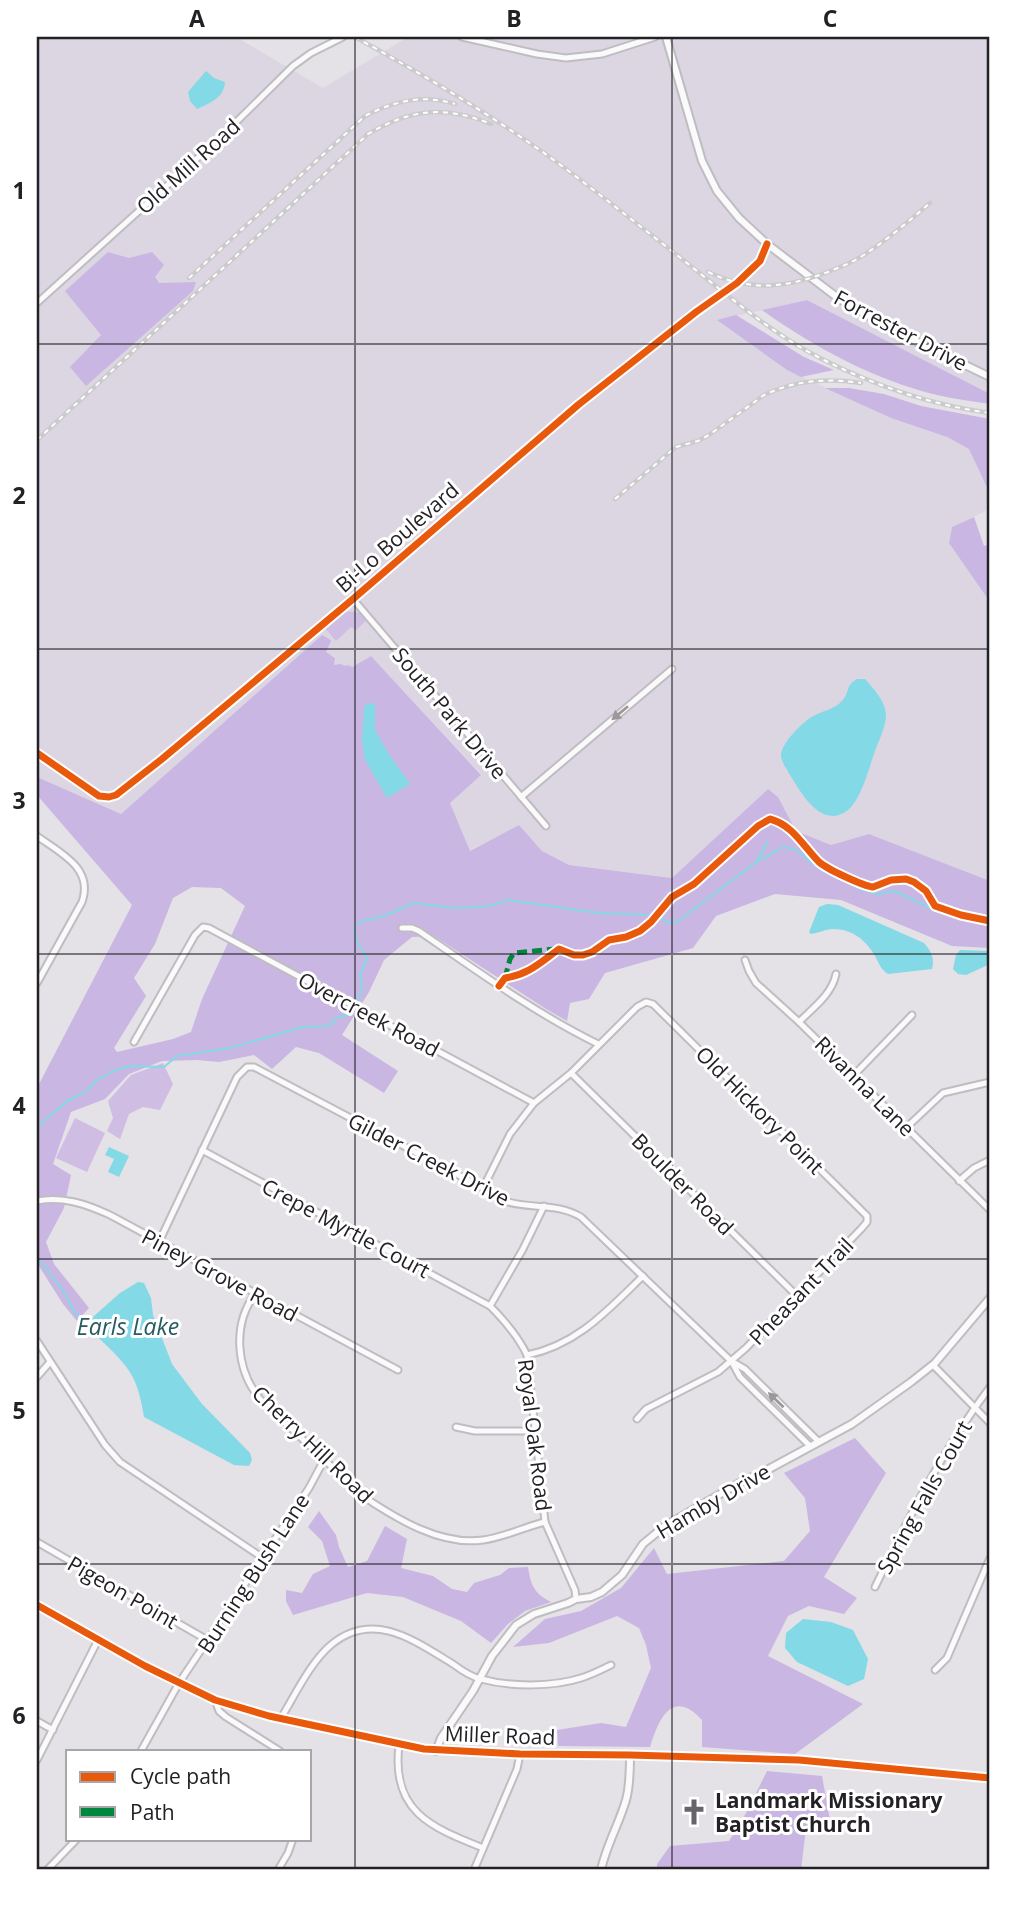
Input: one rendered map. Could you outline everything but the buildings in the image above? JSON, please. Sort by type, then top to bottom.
[{"type":"street","name":"Old Mill Road","points":[[37,303],[223,135],[293,66],[311,53],[343,37]]},
{"type":"street","points":[[462,37],[566,58],[602,54],[655,37]]},
{"type":"street","name":"Forrester Drive","points":[[666,37],[698,149],[717,191],[730,208],[767,244],[859,311],[990,377]]},
{"type":"street","name":"Bi-Lo Boulevard","points":[[37,753],[99,796],[116,795],[353,599],[581,402],[744,278],[760,261],[767,244]]},
{"type":"street","name":"South Park Drive","points":[[353,599],[546,826]]},
{"type":"street","points":[[521,797],[672,668]]},
{"type":"street","points":[[37,836],[75,863],[83,875],[86,889],[82,902],[37,983]]},
{"type":"street","name":"Overcreek Road","points":[[134,1042],[195,935],[203,927],[214,930],[534,1103]]},
{"type":"street","points":[[402,928],[419,931],[508,992],[598,1044],[571,1073],[534,1103],[510,1134],[483,1188]]},
{"type":"street","name":"Rivanna Lane","points":[[746,960],[756,983],[854,1075],[990,1210]]},
{"type":"street","points":[[799,1022],[826,996],[834,985],[836,974]]},
{"type":"street","name":"Old Hickory Point","points":[[598,1044],[641,1004],[650,1002],[867,1216],[868,1220]]},
{"type":"street","points":[[854,1075],[912,1015]]},
{"type":"street","name":"Gilder Creek Drive","points":[[202,1150],[237,1077],[247,1067],[254,1067],[483,1188],[496,1198],[507,1202],[563,1208],[581,1217],[731,1361],[745,1369],[819,1442]]},
{"type":"street","name":"Boulder Road","points":[[571,1073],[796,1295]]},
{"type":"street","points":[[907,1127],[943,1093],[990,1082]]},
{"type":"street","points":[[159,1241],[202,1150]]},
{"type":"street","name":"Crepe Myrtle Court","points":[[202,1150],[490,1306]]},
{"type":"street","points":[[960,1181],[974,1168],[990,1160]]},
{"type":"street","name":"Piney Grove Road","points":[[37,1201],[58,1199],[79,1202],[110,1215],[398,1370]]},
{"type":"street","points":[[490,1306],[544,1206]]},
{"type":"street","name":"Pheasant Trail","points":[[637,1419],[646,1409],[718,1373],[746,1348],[868,1220]]},
{"type":"street","points":[[527,1355],[540,1353],[585,1330],[643,1276]]},
{"type":"street","name":"Cherry Hill Road","points":[[255,1294],[247,1304],[241,1329],[240,1354],[246,1376],[260,1399],[364,1497],[413,1525],[444,1537],[464,1541],[484,1540],[545,1522]]},
{"type":"street","name":"Hamby Drive","points":[[436,1751],[441,1738],[492,1656],[516,1625],[534,1614],[576,1599],[591,1597],[612,1585],[643,1544],[665,1526],[852,1423],[933,1365],[990,1298]]},
{"type":"street","name":"Royal Oak Road","points":[[490,1306],[520,1341],[527,1355],[545,1522],[575,1590],[576,1599]]},
{"type":"street","points":[[37,1341],[120,1462],[263,1558]]},
{"type":"street","name":"Gilder Creek Drive","points":[[731,1361],[740,1377],[810,1446]]},
{"type":"street","points":[[37,1377],[50,1362]]},
{"type":"street","points":[[933,1365],[990,1423]]},
{"type":"street","name":"Spring Falls Court","points":[[875,1587],[910,1514],[961,1427],[990,1387]]},
{"type":"street","points":[[456,1427],[475,1431],[534,1431]]},
{"type":"street","name":"Burning Bush Lane","points":[[142,1750],[180,1683],[309,1488],[324,1460]]},
{"type":"street","name":"Pigeon Point","points":[[37,1542],[209,1641]]},
{"type":"street","points":[[935,1670],[947,1658],[990,1558]]},
{"type":"street","name":"Miller Road","points":[[37,1605],[98,1640],[215,1700],[399,1745],[436,1751],[799,1760],[990,1778]]},
{"type":"street","points":[[281,1718],[325,1650],[343,1637],[363,1630],[384,1630],[403,1635],[480,1679],[518,1684],[556,1683],[584,1677],[611,1665]]},
{"type":"street","points":[[37,1760],[98,1640]]},
{"type":"street","points":[[215,1700],[226,1717],[278,1750]]},
{"type":"street","points":[[37,1721],[53,1730]]},
{"type":"street","points":[[399,1745],[399,1775],[405,1795],[415,1811],[443,1830],[483,1848]]},
{"type":"street","points":[[474,1870],[517,1769],[520,1754]]},
{"type":"street","points":[[601,1870],[603,1858],[626,1800],[630,1755]]},
{"type":"street","points":[[47,1870],[76,1840]]},
{"type":"street","points":[[278,1870],[293,1840]]},
{"type":"shaded area","points":[[37,37],[236,37],[323,88],[408,37],[990,37],[990,394],[807,300],[718,320],[787,370],[891,418],[947,437],[969,449],[989,492],[990,509],[952,527],[949,542],[990,602],[990,881],[869,834],[831,845],[796,831],[778,797],[768,789],[672,878],[569,865],[542,851],[519,825],[469,851],[450,803],[481,774],[371,656],[353,667],[334,665],[335,657],[326,653],[322,635],[121,814],[37,777]]},
{"type":"shaded area","points":[[108,252],[129,258],[152,252],[164,265],[155,277],[159,283],[196,282],[193,291],[86,386],[70,367],[101,335],[65,291]]},
{"type":"shaded area","points":[[807,300],[990,394],[990,404],[937,395],[890,381],[845,361],[762,310]]},
{"type":"shaded area","points":[[736,315],[804,357],[834,370],[801,377],[787,370],[717,320]]},
{"type":"shaded area","points":[[825,388],[849,388],[884,394],[921,406],[990,419],[990,492],[969,449],[947,437],[891,418]]},
{"type":"shaded area","points":[[974,517],[984,546],[990,544],[990,602],[949,543],[952,527]]},
{"type":"shaded area","points":[[344,612],[357,612],[367,620],[356,630],[351,627],[336,641],[325,628]]},
{"type":"shaded area","points":[[322,635],[331,641],[326,652],[335,658],[334,665],[353,667],[371,656],[481,775],[450,803],[470,851],[519,825],[542,851],[569,865],[672,878],[768,789],[778,797],[796,831],[831,845],[869,834],[990,881],[990,948],[952,946],[841,900],[775,894],[716,916],[693,948],[605,973],[589,999],[570,1003],[567,1021],[434,936],[412,937],[384,960],[369,992],[342,1035],[398,1071],[384,1093],[319,1053],[296,1047],[272,1069],[254,1055],[219,1062],[162,1061],[129,1074],[105,1099],[71,1112],[53,1164],[71,1175],[64,1208],[46,1242],[54,1264],[89,1308],[77,1321],[37,1263],[37,1088],[132,905],[37,795],[37,777],[121,814]],"holes":[[[192,887],[221,888],[245,906],[202,999],[191,1032],[117,1052],[114,1048],[146,996],[134,978],[155,944],[173,898]]]},
{"type":"shaded area","points":[[163,1063],[173,1084],[160,1110],[143,1107],[129,1114],[120,1139],[107,1131],[113,1118],[108,1101],[131,1075]]},
{"type":"shaded area","points":[[75,1118],[105,1133],[87,1172],[56,1158]]},
{"type":"shaded area","points":[[855,1438],[886,1473],[824,1577],[857,1598],[844,1614],[809,1606],[788,1616],[768,1656],[863,1704],[795,1754],[702,1747],[702,1720],[691,1710],[681,1706],[667,1711],[650,1747],[558,1746],[557,1730],[601,1723],[626,1727],[651,1668],[639,1628],[617,1616],[549,1643],[513,1647],[545,1619],[581,1611],[621,1588],[654,1548],[667,1574],[784,1561],[810,1531],[805,1498],[784,1473]]},
{"type":"shaded area","points":[[319,1511],[336,1535],[348,1567],[367,1561],[385,1526],[407,1539],[401,1568],[433,1576],[452,1589],[467,1592],[474,1583],[500,1575],[509,1568],[528,1567],[534,1588],[551,1602],[525,1611],[508,1624],[491,1643],[461,1621],[403,1597],[367,1593],[293,1615],[286,1601],[286,1590],[302,1593],[313,1574],[330,1566],[322,1541],[308,1527]]},
{"type":"shaded area","points":[[767,1771],[822,1776],[830,1820],[806,1828],[801,1870],[657,1870],[657,1864],[670,1846],[729,1841]]},
{"type":"water","points":[[206,71],[225,82],[224,88],[216,99],[197,109],[190,101],[188,92]]},
{"type":"water","points":[[857,679],[865,679],[884,705],[885,724],[856,801],[845,812],[836,816],[827,815],[812,806],[799,790],[783,763],[782,750],[806,721],[840,703]]},
{"type":"water","points":[[370,703],[375,705],[375,730],[410,784],[387,798],[365,760],[362,741],[364,706]]},
{"type":"water","points":[[827,904],[838,905],[924,943],[932,955],[932,969],[888,974],[867,945],[852,933],[833,929],[811,934],[809,932],[819,907]]},
{"type":"water","points":[[960,950],[990,951],[990,964],[966,975],[958,974],[953,969]]},
{"type":"water","points":[[109,1147],[129,1156],[119,1177],[108,1172],[114,1159],[105,1155]]},
{"type":"water","name":"Earls Lake","points":[[138,1282],[144,1283],[151,1298],[153,1315],[172,1364],[202,1404],[250,1453],[252,1460],[249,1466],[234,1465],[144,1417],[136,1384],[128,1369],[85,1324],[120,1293]]},
{"type":"water","points":[[803,1619],[831,1622],[853,1630],[868,1659],[864,1679],[848,1686],[797,1662],[785,1648],[786,1633]]},
{"type":"waterway","points":[[756,863],[767,842]]},
{"type":"waterway","points":[[662,919],[671,923],[678,921],[755,863],[783,847],[795,849],[820,869],[860,889],[877,894],[894,891],[941,913],[990,925]]},
{"type":"waterway","points":[[358,1000],[362,990],[360,975],[367,958],[356,939],[355,926],[413,903],[453,908],[490,906],[508,900],[598,913],[648,915]]},
{"type":"waterway","points":[[37,1127],[67,1101],[85,1092],[97,1080],[113,1071],[129,1066],[164,1067],[177,1056],[230,1048],[303,1027],[329,1026],[336,1018],[350,1014]]},
{"type":"waterway","points":[[37,1257],[85,1324]]},
{"type":"railway","points":[[355,37],[465,101],[544,153],[748,311],[805,350],[840,368],[903,393],[990,413]]},
{"type":"railway","points":[[189,278],[365,116],[387,106],[420,99],[455,104]]},
{"type":"railway","points":[[37,440],[368,134],[399,119],[428,113],[458,114],[491,124]]},
{"type":"railway","points":[[708,272],[753,285],[797,282],[845,265],[866,254],[930,203]]},
{"type":"railway","points":[[615,499],[676,447],[709,435],[764,395],[788,386],[812,382],[861,383]]},
{"type":"marked path","points":[[505,978],[514,953],[555,949]]},
{"type":"cycle path","points":[[37,753],[99,796],[116,795],[353,599],[578,405],[737,283],[760,261],[767,244]]},
{"type":"cycle path","points":[[499,986],[505,978],[527,971],[559,949],[574,955],[583,955],[609,940],[640,931],[672,897],[694,884],[758,826],[770,819],[791,831],[819,862],[845,877],[873,887],[891,880],[906,879],[926,891],[935,906],[990,921]]},
{"type":"cycle path","points":[[37,1605],[145,1666],[215,1700],[269,1716],[424,1749],[520,1754],[799,1760],[990,1778]]},
{"type":"place","name":"Landmark Missionary Baptist Church","points":[[694,1812]]}]
